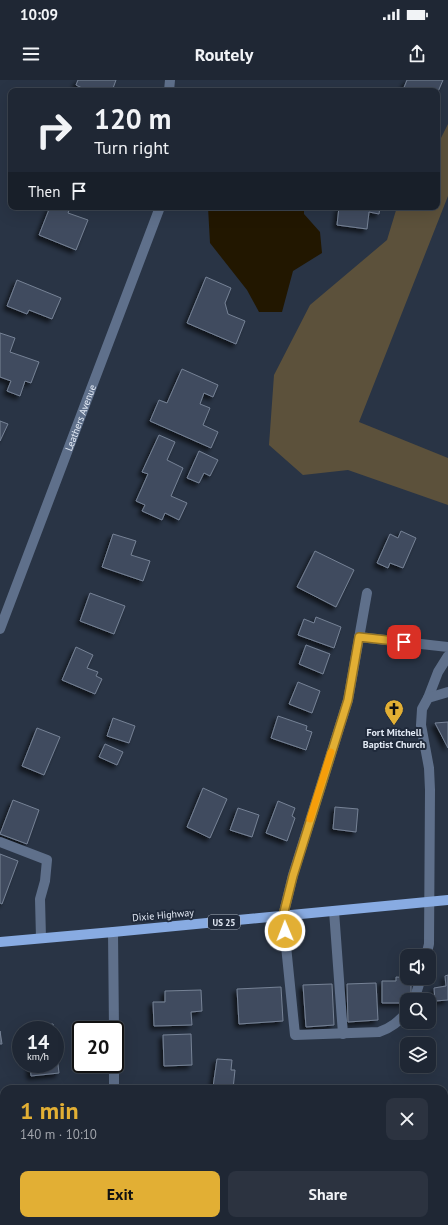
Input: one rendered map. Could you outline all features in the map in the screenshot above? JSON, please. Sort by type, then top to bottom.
[{"type":"main road","name":"Dixie Highway","points":[[0,942],[448,900]]},
{"type":"street","name":"Leathers Avenue","points":[[0,629],[159,210]]},
{"type":"street","points":[[367,593],[348,700],[293,876],[283,916],[295,1035],[379,1032],[390,1028],[400,1020]]},
{"type":"street","points":[[359,637],[448,647]]},
{"type":"street","points":[[428,949],[430,790],[421,724],[422,709],[438,672],[448,656]]},
{"type":"street","points":[[428,698],[448,692]]},
{"type":"street","points":[[0,842],[47,860],[45,881],[40,899],[41,938]]},
{"type":"street","points":[[334,911],[343,1034]]},
{"type":"street","points":[[113,932],[114,1021]]},
{"type":"street","points":[[114,1073],[114,1085]]},
{"type":"shaded area","points":[[448,124],[448,196],[359,422],[448,458],[448,505],[348,470],[303,475],[269,445],[274,375],[310,305],[387,240],[396,210],[440,210],[440,140]]},
{"type":"shaded area","points":[[208,210],[304,210],[304,214],[320,232],[322,253],[293,271],[282,312],[259,312],[247,290],[210,243]]},
{"type":"building","points":[[78,80],[116,80],[113,88],[82,88],[76,85]]},
{"type":"building","points":[[407,80],[443,80],[440,88],[404,88]]},
{"type":"building","points":[[49,210],[69,210],[68,213],[88,220],[76,250],[39,235]]},
{"type":"building","points":[[339,210],[380,210],[379,214],[369,212],[367,229],[337,225]]},
{"type":"building","points":[[206,277],[231,288],[225,303],[228,314],[245,321],[236,344],[187,323]]},
{"type":"building","points":[[17,280],[61,298],[52,319],[29,310],[27,314],[7,306]]},
{"type":"building","points":[[0,333],[15,338],[10,352],[39,362],[31,383],[25,381],[20,396],[7,391],[11,381],[0,377]]},
{"type":"building","points":[[182,369],[218,385],[213,397],[204,393],[200,404],[210,408],[203,425],[218,432],[211,448],[150,421],[159,400],[167,403]]},
{"type":"building","points":[[0,421],[8,424],[0,441]]},
{"type":"building","points":[[159,435],[175,442],[167,460],[183,468],[171,496],[187,503],[179,520],[165,513],[162,520],[142,511],[145,505],[136,501],[148,474],[142,472]]},
{"type":"building","points":[[199,451],[218,460],[210,476],[204,473],[199,483],[187,478]]},
{"type":"building","points":[[401,531],[416,538],[403,568],[390,563],[388,568],[377,563],[390,534],[398,538]]},
{"type":"building","points":[[113,534],[136,541],[131,555],[150,561],[143,581],[102,567]]},
{"type":"building","points":[[315,551],[354,570],[336,607],[297,587]]},
{"type":"building","points":[[90,593],[125,606],[114,634],[80,621]]},
{"type":"building","points":[[316,617],[341,627],[334,648],[298,635],[304,619],[314,623]]},
{"type":"building","points":[[306,645],[330,654],[323,674],[299,664]]},
{"type":"building","points":[[76,647],[93,655],[87,668],[98,672],[96,676],[102,679],[95,694],[62,680]]},
{"type":"building","points":[[298,682],[320,691],[312,713],[289,704]]},
{"type":"building","points":[[278,716],[307,726],[306,730],[312,732],[306,750],[271,738]]},
{"type":"building","points":[[113,718],[135,726],[129,743],[107,736]]},
{"type":"building","points":[[448,722],[448,748],[435,723]]},
{"type":"building","points":[[37,728],[60,737],[44,775],[22,766]]},
{"type":"building","points":[[105,744],[123,752],[117,765],[99,757]]},
{"type":"building","points":[[203,788],[227,799],[210,838],[187,827]]},
{"type":"building","points":[[13,800],[39,810],[27,844],[0,834]]},
{"type":"building","points":[[278,801],[295,808],[292,816],[295,818],[287,841],[266,833]]},
{"type":"building","points":[[335,807],[358,809],[356,832],[333,829]]},
{"type":"building","points":[[238,808],[259,815],[252,837],[230,830]]},
{"type":"building","points":[[0,854],[18,861],[2,904],[0,903]]},
{"type":"building","points":[[448,975],[448,1000],[436,1001],[436,993],[434,993],[434,988],[446,986],[445,976]]},
{"type":"building","points":[[396,977],[400,977],[400,985],[411,985],[411,993],[400,993],[400,1003],[382,1003],[382,981],[396,981]]},
{"type":"building","points":[[376,983],[378,1020],[348,1022],[347,984]]},
{"type":"building","points":[[332,984],[334,1025],[306,1027],[303,985]]},
{"type":"building","points":[[281,987],[283,1021],[239,1024],[237,989]]},
{"type":"building","points":[[201,990],[202,1011],[191,1012],[192,1025],[154,1026],[153,1002],[165,1002],[165,991]]},
{"type":"building","points":[[0,1031],[2,1044],[0,1044]]},
{"type":"building","points":[[191,1034],[192,1065],[164,1066],[163,1035]]},
{"type":"building","points":[[217,1059],[232,1060],[231,1070],[235,1070],[233,1085],[213,1085]]},
{"type":"building","points":[[31,1073],[59,1073],[31,1076]]},
{"type":"slow traffic","points":[[310,819],[331,752]]},
{"type":"place","name":"Fort Mitchell Baptist Church","points":[[394,726]]},
{"type":"route","points":[[285,931],[283,916],[293,876],[348,700],[359,637],[404,642]]}]
